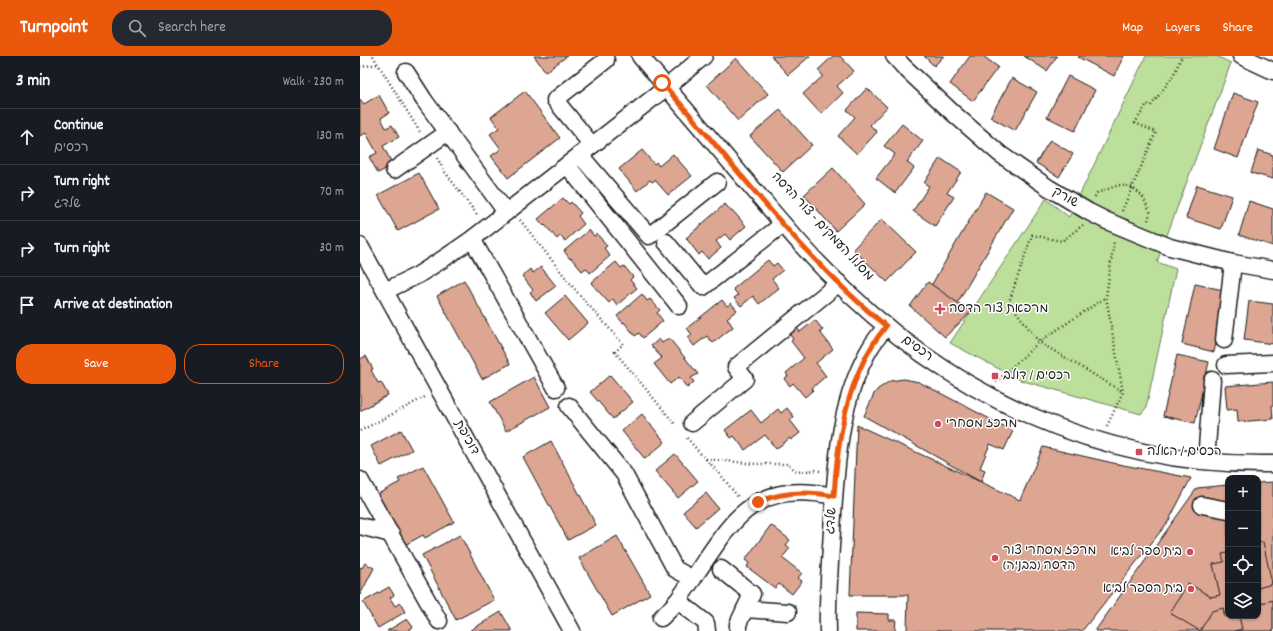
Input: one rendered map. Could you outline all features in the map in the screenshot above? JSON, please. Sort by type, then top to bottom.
[{"type":"street","name":"רכסים","points":[[640,56],[783,224],[827,272],[886,326],[952,374],[1001,402],[1054,426],[1113,445],[1176,458],[1206,461],[1233,471],[1273,464]]},
{"type":"street","points":[[385,290],[418,275],[472,239],[667,87],[704,56]]},
{"type":"street","name":"שורק","points":[[894,56],[953,113],[1000,154],[1049,188],[1089,212],[1170,247],[1233,263],[1273,270]]},
{"type":"street","points":[[1241,56],[1273,71]]},
{"type":"street","points":[[606,60],[555,100],[586,150],[649,236],[718,182]]},
{"type":"street","points":[[406,72],[448,132],[509,210]]},
{"type":"street","points":[[394,170],[448,132]]},
{"type":"street","points":[[567,165],[679,306]]},
{"type":"street","points":[[666,242],[703,287],[783,224]]},
{"type":"street","points":[[472,239],[556,388]]},
{"type":"street","name":"דוכיפת","points":[[360,246],[572,631]]},
{"type":"street","points":[[1224,340],[1233,263]]},
{"type":"street","points":[[685,428],[745,379],[736,367],[839,284]]},
{"type":"street","name":"שלדג","points":[[828,631],[827,606],[834,496],[844,418],[854,385],[866,357],[872,345],[886,326]]},
{"type":"street","points":[[1226,365],[1273,363]]},
{"type":"street","points":[[1206,461],[1212,380]]},
{"type":"street","points":[[568,406],[624,474],[675,569],[692,579]]},
{"type":"street","points":[[360,480],[439,621]]},
{"type":"street","points":[[661,618],[678,601],[723,534],[747,509],[769,497],[780,494],[807,492],[834,496]]},
{"type":"street","points":[[1202,505],[1225,509]]},
{"type":"street","points":[[360,526],[391,534]]},
{"type":"street","points":[[721,569],[752,594],[738,624],[738,631]]},
{"type":"street","points":[[678,601],[706,623],[707,631]]},
{"type":"street","points":[[745,609],[788,612]]},
{"type":"path","points":[[360,67],[378,64]]},
{"type":"path","points":[[1123,392],[1039,342],[1009,302],[1032,235],[1062,241],[1092,219],[1089,212],[1097,193],[1119,185],[1132,187],[1143,197],[1150,212],[1145,237]]},
{"type":"path","points":[[509,210],[577,292],[623,344],[614,352],[685,428],[706,459],[720,474],[747,509]]},
{"type":"path","points":[[1001,386],[995,382],[1039,342],[1106,297]]},
{"type":"path","points":[[360,431],[439,390]]},
{"type":"path","points":[[1106,428],[1111,430]]},
{"type":"path","points":[[706,459],[758,464],[787,464],[798,472],[815,470],[836,474]]},
{"type":"green space","points":[[1146,56],[1216,56],[1231,63],[1157,262],[1176,269],[1146,408],[1141,414],[1020,380],[950,343],[1046,199],[1069,217]]},
{"type":"building","points":[[534,56],[567,56],[546,72]]},
{"type":"building","points":[[771,56],[810,56],[788,75]]},
{"type":"building","points":[[833,56],[840,56],[854,71],[837,86],[843,93],[821,114],[803,94],[823,76],[818,70]]},
{"type":"building","points":[[924,56],[944,56],[934,66]]},
{"type":"building","points":[[970,56],[983,56],[998,67],[973,101],[950,84]]},
{"type":"building","points":[[1024,56],[1057,56],[1047,71]]},
{"type":"building","points":[[1124,56],[1114,76],[1078,57]]},
{"type":"building","points":[[736,58],[768,94],[738,121],[707,85]]},
{"type":"building","points":[[1068,76],[1095,90],[1075,131],[1047,117]]},
{"type":"building","points":[[1012,78],[1037,92],[1015,131],[990,117]]},
{"type":"building","points":[[867,88],[887,107],[870,125],[877,132],[857,154],[838,136],[855,117],[847,110]]},
{"type":"building","points":[[525,91],[560,138],[508,178],[491,156],[501,149],[490,134],[499,128],[491,117]]},
{"type":"building","points":[[1233,93],[1258,102],[1238,158],[1214,149]]},
{"type":"building","points":[[379,95],[389,113],[381,118],[386,128],[392,125],[399,137],[383,146],[393,165],[378,173],[369,157],[377,153],[366,133],[360,136],[360,99],[364,104]]},
{"type":"building","points":[[780,110],[812,145],[783,172],[750,136]]},
{"type":"building","points":[[902,124],[923,141],[907,162],[914,168],[895,193],[876,178],[895,154],[884,146]]},
{"type":"building","points":[[1050,140],[1073,154],[1059,177],[1036,163]]},
{"type":"building","points":[[642,150],[654,164],[656,162],[659,166],[673,154],[692,176],[668,195],[655,180],[652,182],[650,180],[637,191],[619,169]]},
{"type":"building","points":[[1258,150],[1273,155],[1273,179],[1251,173]]},
{"type":"building","points":[[940,158],[961,172],[947,193],[954,197],[935,226],[913,211],[929,186],[924,183]]},
{"type":"building","points":[[833,168],[865,204],[836,231],[804,195]]},
{"type":"building","points":[[419,173],[439,209],[398,231],[378,195]]},
{"type":"building","points":[[1197,185],[1232,196],[1221,229],[1186,218]]},
{"type":"building","points":[[986,192],[1013,208],[945,324],[918,308]]},
{"type":"building","points":[[563,198],[569,204],[571,202],[581,213],[578,216],[584,224],[565,241],[560,236],[557,239],[538,219]]},
{"type":"building","points":[[1249,201],[1273,209],[1273,246],[1239,235]]},
{"type":"building","points":[[725,204],[746,226],[730,240],[725,234],[716,241],[721,248],[708,259],[702,252],[699,255],[686,238]]},
{"type":"building","points":[[882,219],[916,252],[887,282],[853,249]]},
{"type":"building","points":[[589,230],[594,236],[597,234],[607,246],[604,248],[610,256],[590,273],[586,268],[582,271],[564,251]]},
{"type":"building","points":[[768,260],[773,266],[777,263],[783,270],[772,279],[779,288],[759,304],[753,296],[741,306],[734,298],[738,295],[733,289]]},
{"type":"building","points":[[616,262],[621,268],[624,266],[633,277],[630,280],[637,288],[617,305],[613,299],[609,303],[591,283]]},
{"type":"building","points":[[541,267],[556,286],[536,301],[530,292],[533,290],[522,276],[530,269],[533,273]]},
{"type":"building","points":[[464,280],[510,364],[482,379],[437,296]]},
{"type":"building","name":"מרפאת צור הדסה","points":[[928,282],[971,312],[945,337],[910,306]]},
{"type":"building","points":[[1195,284],[1228,291],[1214,352],[1182,344]]},
{"type":"building","points":[[642,294],[647,301],[650,299],[660,310],[657,313],[663,321],[643,338],[639,333],[635,336],[617,316]]},
{"type":"building","points":[[565,296],[588,323],[568,340],[545,313]]},
{"type":"building","points":[[722,300],[727,306],[731,303],[737,310],[727,318],[733,327],[713,343],[707,336],[694,346],[688,338],[692,335],[687,328]]},
{"type":"building","points":[[1249,301],[1273,304],[1273,344],[1244,340]]},
{"type":"building","points":[[815,320],[823,330],[820,332],[833,349],[816,363],[826,376],[812,388],[813,390],[805,397],[793,383],[790,386],[784,379],[788,376],[786,373],[804,358],[791,341],[793,339],[789,334],[797,328],[800,332]]},
{"type":"building","points":[[669,338],[698,374],[691,378],[694,382],[687,388],[679,377],[670,384],[654,364],[662,358],[651,346],[659,339],[662,343]]},
{"type":"building","points":[[1177,355],[1209,362],[1195,423],[1163,416]]},
{"type":"building","points":[[366,356],[378,383],[381,382],[388,395],[360,411],[360,359]]},
{"type":"building","points":[[610,375],[633,402],[613,419],[590,392]]},
{"type":"building","points":[[534,377],[550,407],[506,431],[490,402]]},
{"type":"building","name":"מרכז מסחרי","points":[[904,379],[919,382],[1013,431],[1004,450],[990,444],[980,468],[985,470],[981,482],[864,416],[874,394],[878,389],[890,381]]},
{"type":"building","points":[[1273,382],[1273,419],[1238,422],[1237,409],[1227,410],[1225,386]]},
{"type":"building","points":[[787,408],[794,417],[790,420],[800,433],[791,440],[790,438],[776,449],[765,435],[745,450],[734,436],[731,438],[725,430],[751,410],[761,423],[778,409],[781,413]]},
{"type":"building","points":[[642,414],[665,442],[645,459],[622,431]]},
{"type":"building","name":"מרכז מסחרי צור הדסה (בבניה)","points":[[857,425],[1020,500],[1043,447],[1113,463],[1191,478],[1168,522],[1082,631],[907,631],[908,595],[850,595]]},
{"type":"building","points":[[401,430],[412,450],[381,466],[371,446]]},
{"type":"building","points":[[551,441],[596,525],[568,540],[523,457]]},
{"type":"building","points":[[675,454],[698,481],[678,498],[655,471]]},
{"type":"building","points":[[423,466],[454,522],[425,538],[423,535],[403,546],[376,495],[400,482],[398,479]]},
{"type":"building","name":"בית ספר לביא","points":[[1273,482],[1273,631],[1095,631],[1197,488],[1225,485],[1225,619],[1261,619],[1261,483]]},
{"type":"building","points":[[706,493],[718,508],[696,527],[683,512]]},
{"type":"building","points":[[771,525],[790,540],[786,545],[790,548],[782,558],[802,573],[798,578],[802,581],[792,594],[779,584],[775,588],[747,567],[749,563],[745,560]]},
{"type":"building","points":[[460,535],[494,600],[456,620],[422,555]]},
{"type":"building","points":[[617,536],[650,594],[612,616],[579,558]]},
{"type":"building","points":[[1261,542],[1263,542],[1272,584],[1261,587],[1261,547]]},
{"type":"building","name":"בית הספר לביא","points":[[1222,554],[1225,554],[1225,617],[1223,608],[1212,611],[1200,631],[1170,613],[1188,583],[1211,597],[1220,595],[1213,564],[1224,562]]},
{"type":"building","points":[[365,563],[374,568],[360,595],[360,567],[362,568]]},
{"type":"building","points":[[389,587],[394,595],[390,598],[395,606],[400,603],[405,612],[378,628],[363,602]]},
{"type":"building","points":[[1273,600],[1273,631],[1234,631],[1242,629],[1240,619],[1261,619],[1261,603]]},
{"type":"building","points":[[501,612],[512,631],[469,631]]},
{"type":"building","points":[[856,613],[889,614],[889,620],[896,620],[895,631],[856,631]]},
{"type":"building","points":[[407,619],[413,627],[408,630],[409,631],[387,631]]},
{"type":"place","name":"מרפאת צור הדסה","points":[[940,309]]},
{"type":"place","name":"רכסים / דולב","points":[[995,376]]},
{"type":"place","name":"מרכז מסחרי","points":[[938,424]]},
{"type":"place","name":"רכסים / האלה","points":[[1139,452]]},
{"type":"place","name":"בית ספר לביא","points":[[1190,552]]},
{"type":"place","name":"מרכז מסחרי צור הדסה (בבניה)","points":[[995,558]]},
{"type":"place","name":"בית הספר לביא","points":[[1191,589]]},
{"type":"route","points":[[662,83],[792,234],[827,272],[886,326],[872,345],[859,370],[849,401],[844,418],[838,454],[834,496],[791,492],[769,497],[758,502]]}]
